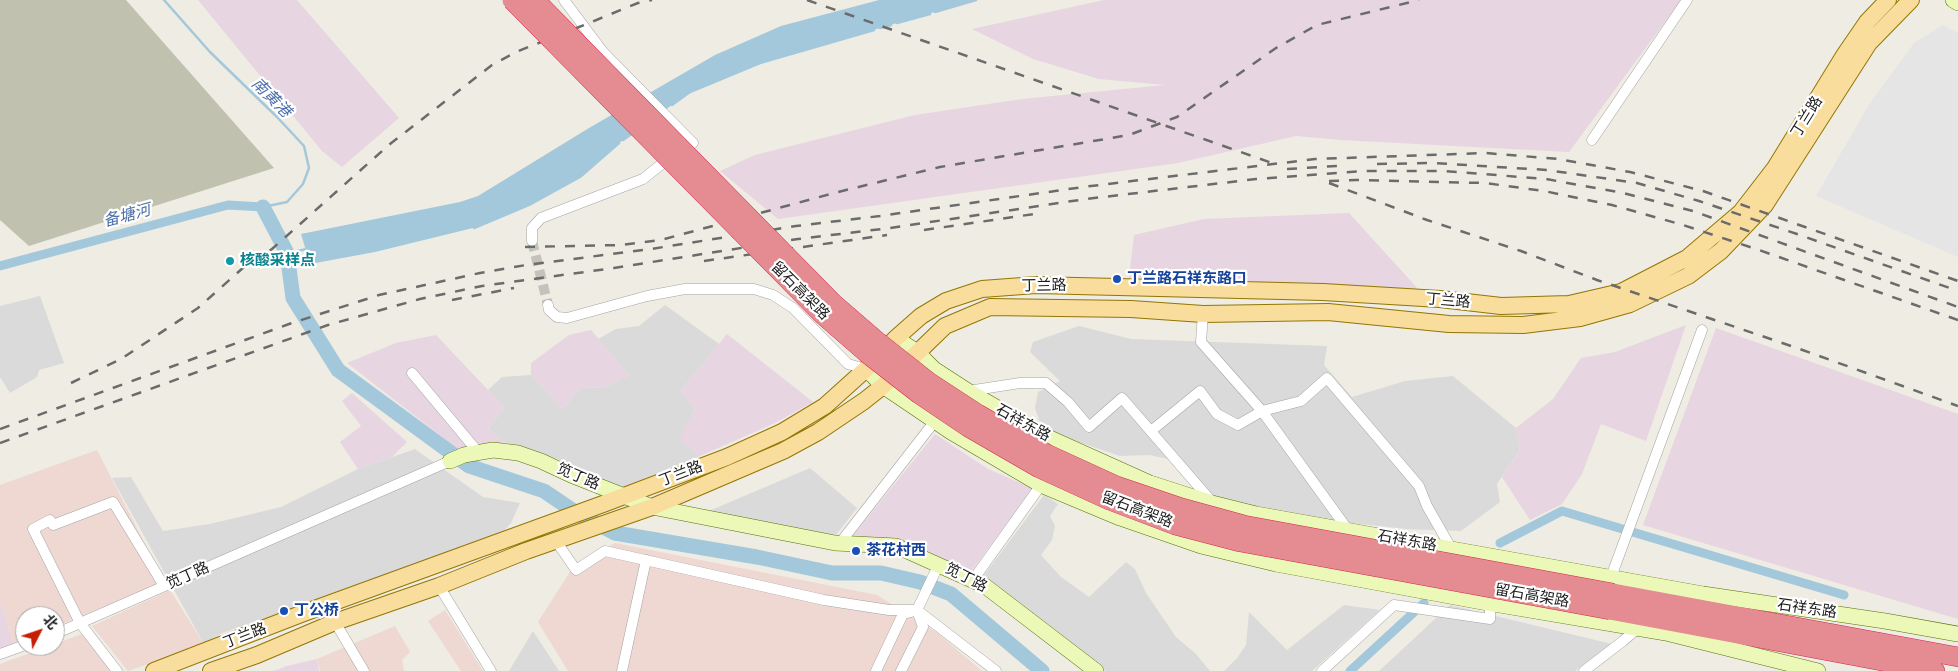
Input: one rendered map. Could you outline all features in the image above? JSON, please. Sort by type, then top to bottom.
[{"type":"highway","points":[[500,0],[519,20],[594,73]]},
{"type":"highway","name":"留石高架路","points":[[512,0],[594,73],[833,303],[877,341],[929,382],[978,414],[1048,454],[1117,486],[1244,526],[1767,620],[1958,657]]},
{"type":"highway","name":"留石高架路","points":[[535,0],[594,73]]},
{"type":"highway","points":[[545,0],[594,73]]},
{"type":"highway","name":"留石高架路","points":[[1611,593],[1772,642],[1935,671]]},
{"type":"highway","points":[[1767,620],[1820,621],[1879,630],[1958,647]]},
{"type":"highway","points":[[1772,642],[1861,671]]},
{"type":"main road","name":"丁兰路","points":[[154,671],[301,614],[604,504],[727,457],[782,432],[825,406],[921,316],[946,301],[982,288],[1036,285],[1323,292],[1440,299],[1501,306],[1569,304],[1621,292],[1688,258],[1741,212],[1775,168],[1867,22],[1888,0]]},
{"type":"main road","name":"丁兰路","points":[[211,671],[257,655],[335,622],[439,586],[526,551],[652,507],[784,451],[818,432],[864,401],[883,386],[945,326],[990,307],[1131,309],[1203,314],[1328,312],[1449,324],[1523,325],[1580,318],[1630,304],[1688,276],[1721,251],[1765,205],[1869,43],[1911,0]]},
{"type":"main road","points":[[1953,0],[1958,3]]},
{"type":"main road","name":"石祥东路","points":[[896,338],[917,352],[934,369],[968,391],[1050,438],[1150,483],[1212,503],[1256,514],[1451,548],[1611,593],[1703,594],[1885,621],[1958,634]]},
{"type":"main road","points":[[866,369],[883,386],[935,421],[1041,485],[1120,518],[1201,546],[1276,564],[1666,633],[1818,671]]},
{"type":"main road","name":"笕丁路","points":[[464,456],[492,450],[518,453],[541,460],[571,475],[652,507],[774,532],[840,543],[896,546],[936,568],[985,586],[1096,671]]},
{"type":"street","points":[[532,241],[532,228],[541,218],[642,179],[693,143],[591,39],[584,25],[564,0]]},
{"type":"street","points":[[1592,140],[1687,0]]},
{"type":"street","points":[[548,304],[549,310],[557,317],[567,318],[647,296],[685,289],[754,289],[773,295],[793,308],[848,364],[866,369]]},
{"type":"street","points":[[1203,314],[1201,342],[1262,411],[1348,530]]},
{"type":"street","points":[[1611,593],[1622,548],[1702,330]]},
{"type":"street","points":[[412,373],[464,456]]},
{"type":"street","points":[[1151,432],[1200,392],[1217,414],[1238,425],[1262,411],[1301,401],[1327,378],[1419,486],[1427,506],[1451,548]]},
{"type":"street","points":[[968,391],[1020,383],[1046,383],[1068,402],[1089,427],[1122,398],[1212,503]]},
{"type":"street","points":[[840,543],[935,421]]},
{"type":"street","name":"笕丁路","points":[[65,630],[464,456]]},
{"type":"street","points":[[973,580],[1041,485]]},
{"type":"street","points":[[118,671],[80,623],[33,529],[50,520],[53,525],[113,502],[164,586]]},
{"type":"street","points":[[556,541],[576,570],[605,551],[824,600],[889,610],[917,610],[996,671]]},
{"type":"street","points":[[622,671],[646,560]]},
{"type":"street","points":[[901,671],[922,627],[917,610],[936,568]]},
{"type":"street","points":[[439,586],[491,671]]},
{"type":"street","points":[[1322,671],[1394,605],[1490,619],[1490,603]]},
{"type":"street","points":[[876,671],[903,614],[917,610]]},
{"type":"street","points":[[335,622],[364,671]]},
{"type":"street","points":[[1584,671],[1638,628]]},
{"type":"street","points":[[0,654],[15,649]]},
{"type":"shaded area","points":[[0,0],[126,0],[274,168],[29,246],[0,220]]},
{"type":"shaded area","points":[[198,0],[297,0],[399,118],[342,167],[322,151]]},
{"type":"shaded area","points":[[1104,0],[1681,0],[1569,152],[1296,136],[1178,163],[778,219],[720,171],[755,155],[915,115],[1022,99],[1165,85],[1099,79],[1033,59],[972,29]]},
{"type":"shaded area","points":[[1943,25],[1958,33],[1958,257],[1816,196],[1870,103],[1914,43]]},
{"type":"shaded area","points":[[1349,213],[1419,290],[1129,278],[1134,235],[1204,219]]},
{"type":"shaded area","points":[[40,296],[64,363],[39,370],[37,377],[10,393],[0,377],[0,306]]},
{"type":"shaded area","points":[[665,305],[719,344],[681,390],[695,409],[680,439],[700,456],[619,490],[563,461],[504,442],[488,428],[505,408],[488,390],[502,377],[531,375],[563,409],[581,387],[603,388],[629,375],[598,339],[616,329],[639,326]]},
{"type":"shaded area","points":[[1686,325],[1646,441],[1601,424],[1582,474],[1562,504],[1530,520],[1502,477],[1520,450],[1516,428],[1553,399],[1581,358],[1615,352]]},
{"type":"shaded area","points":[[1079,326],[1131,339],[1327,346],[1324,365],[1352,397],[1405,381],[1453,376],[1516,428],[1520,450],[1497,484],[1500,502],[1461,531],[1406,529],[1333,521],[1217,500],[1183,462],[1149,455],[1120,456],[1061,436],[1040,423],[1035,408],[1038,392],[1060,381],[1030,352],[1033,342]]},
{"type":"shaded area","points":[[1716,328],[1958,414],[1958,619],[1643,525]]},
{"type":"shaded area","points":[[591,330],[629,375],[603,388],[581,387],[563,409],[531,375],[531,363],[569,335]]},
{"type":"shaded area","points":[[727,334],[813,402],[775,423],[700,456],[679,439],[695,409],[681,390]]},
{"type":"shaded area","points":[[436,335],[505,408],[488,428],[504,442],[499,446],[459,450],[347,363],[396,343]]},
{"type":"shaded area","points":[[352,393],[407,442],[392,457],[358,469],[340,442],[361,426],[342,401]]},
{"type":"shaded area","points":[[935,434],[988,469],[1032,488],[971,572],[896,538],[851,538]]},
{"type":"shaded area","points":[[415,449],[483,497],[520,503],[511,523],[502,533],[344,592],[222,633],[204,644],[112,478],[131,477],[163,531],[210,524],[281,507],[358,469]]},
{"type":"shaded area","points":[[97,450],[164,581],[65,623],[65,606],[15,606],[14,645],[0,601],[0,485]]},
{"type":"shaded area","points":[[810,468],[857,508],[836,535],[709,511]]},
{"type":"shaded area","points":[[1044,495],[1058,504],[1050,516],[1055,526],[1052,540],[1041,555],[1061,577],[1089,597],[1126,562],[1135,569],[1146,593],[1176,637],[1196,654],[1210,671],[1106,671],[982,578]]},
{"type":"shaded area","points":[[615,543],[877,595],[936,632],[982,671],[568,671],[538,622],[573,567]]},
{"type":"shaded area","points":[[170,590],[204,644],[128,671],[92,626]]},
{"type":"shaded area","points":[[0,601],[14,645],[0,650]]},
{"type":"shaded area","points":[[1344,605],[1380,610],[1312,671],[1224,671],[1237,658],[1246,645],[1249,612],[1287,650]]},
{"type":"shaded area","points":[[1450,605],[1612,644],[1575,671],[1379,671]]},
{"type":"shaded area","points":[[445,610],[483,671],[461,671],[428,621]]},
{"type":"shaded area","points":[[395,626],[410,652],[402,660],[404,671],[320,671],[317,659]]},
{"type":"shaded area","points":[[533,631],[550,657],[559,671],[509,671]]},
{"type":"shaded area","points":[[82,634],[108,664],[111,671],[0,671],[0,664],[22,656],[65,656],[65,640]]},
{"type":"shaded area","points":[[317,659],[319,671],[274,671],[287,666]]},
{"type":"water","points":[[879,0],[976,0],[760,63],[690,92],[619,143],[580,177],[531,204],[473,228],[375,252],[310,264],[301,234],[460,202],[478,196],[589,128],[715,55],[781,26]]},
{"type":"waterway","name":"南黄港","points":[[164,0],[210,52],[304,146],[309,168],[303,184],[287,202],[263,207]]},
{"type":"waterway","points":[[935,12],[976,0]]},
{"type":"waterway","points":[[897,23],[930,14]]},
{"type":"waterway","points":[[880,28],[891,25]]},
{"type":"waterway","points":[[672,105],[690,92],[760,63],[874,30]]},
{"type":"waterway","points":[[623,140],[633,133]]},
{"type":"waterway","points":[[474,228],[531,204],[580,177],[619,143]]},
{"type":"waterway","name":"备塘河","points":[[0,266],[228,205],[263,207]]},
{"type":"waterway","points":[[263,207],[287,253],[293,298],[338,370],[469,466],[544,491],[575,512],[615,533],[757,557],[832,573],[881,573],[920,582],[951,594],[1042,671]]},
{"type":"waterway","points":[[287,253],[307,249]]},
{"type":"waterway","points":[[1500,543],[1562,511],[1844,595]]},
{"type":"waterway","points":[[1350,671],[1424,603]]},
{"type":"tunnel","points":[[532,241],[548,305]]},
{"type":"railway","points":[[71,383],[121,359],[198,308],[244,267],[272,249],[390,144],[492,65],[516,52],[638,3],[652,0]]},
{"type":"railway","points":[[807,0],[1272,163]]},
{"type":"railway","points":[[525,247],[621,245],[661,240],[834,193],[940,167],[1129,135],[1177,117],[1276,48],[1317,25],[1419,0]]},
{"type":"railway","points":[[0,429],[289,324],[379,295],[480,273],[796,226],[1083,187],[1315,159],[1486,153],[1558,159],[1630,172],[1703,191],[1958,281]]},
{"type":"railway","points":[[1377,164],[1434,163],[1547,170],[1637,183],[1699,201],[1958,291]]},
{"type":"railway","points":[[1287,169],[1337,166]]},
{"type":"railway","points":[[0,443],[328,325],[420,299],[482,286],[1086,199],[1256,179],[1362,171],[1445,171],[1546,179],[1623,193],[1693,211],[1958,307]]},
{"type":"railway","points":[[1329,181],[1485,183],[1544,191],[1612,205],[1683,225],[1759,250],[1958,320]]},
{"type":"railway","points":[[1329,183],[1427,220],[1521,251],[1597,280],[1797,348],[1958,406]]},
{"type":"railway","points":[[924,230],[1041,213]]},
{"type":"railway","points":[[704,261],[887,235]]},
{"type":"railway","points":[[452,300],[514,288]]},
{"type":"place","name":"核酸采样点","points":[[230,261]]},
{"type":"place","name":"丁兰路石祥东路口","points":[[1117,279]]},
{"type":"place","name":"茶花村西","points":[[856,551]]},
{"type":"place","name":"丁公桥","points":[[284,611]]}]
